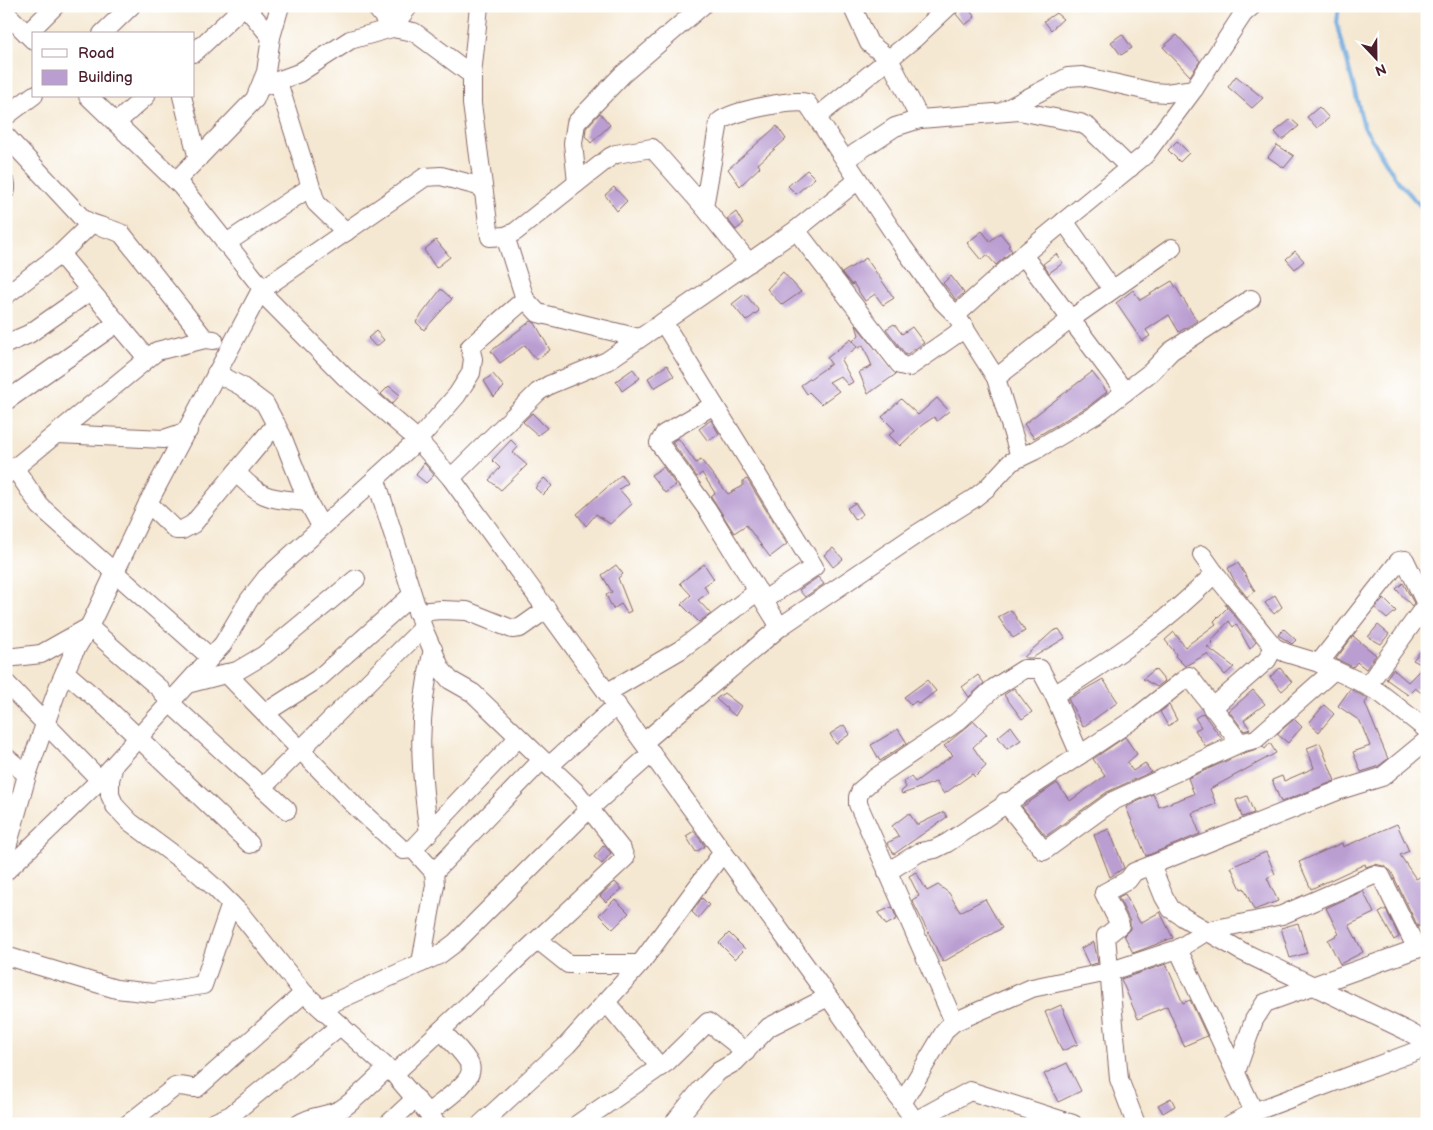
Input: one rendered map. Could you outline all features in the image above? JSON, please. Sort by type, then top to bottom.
[{"type":"street","points":[[35,32],[55,6]]},
{"type":"street","points":[[104,32],[131,6]]},
{"type":"street","points":[[195,52],[245,6],[271,37]]},
{"type":"street","points":[[280,6],[271,37],[270,85],[316,203],[346,232]]},
{"type":"street","points":[[375,6],[392,28]]},
{"type":"street","points":[[392,28],[409,6]]},
{"type":"street","points":[[479,6],[472,75],[472,104],[482,187],[488,215],[488,234],[493,238],[514,232],[616,154],[652,148],[704,206],[749,262]]},
{"type":"street","points":[[577,183],[573,143],[576,123],[622,76],[702,6]]},
{"type":"street","points":[[852,6],[869,43],[889,59],[920,119]]},
{"type":"street","points":[[817,117],[889,59],[949,6]]},
{"type":"street","points":[[796,230],[900,365],[909,368],[961,321],[1022,255],[1130,168],[1157,142],[1243,14],[1252,6]]},
{"type":"street","points":[[6,13],[30,38]]},
{"type":"street","points":[[176,181],[270,85],[298,73],[350,40],[392,28],[414,32],[472,75]]},
{"type":"street","points":[[1002,111],[1068,77],[1082,76],[1153,92],[1166,93],[1194,89]]},
{"type":"street","points":[[6,116],[32,96]]},
{"type":"street","points":[[90,98],[176,181],[195,202],[261,290],[345,377],[418,440],[451,478],[648,747],[916,1122],[970,1091],[1073,1124]]},
{"type":"street","points":[[116,123],[144,98]]},
{"type":"street","points":[[183,98],[198,159]]},
{"type":"street","points":[[704,206],[719,122],[725,116],[740,111],[808,103],[903,247],[943,302],[961,321],[996,378],[1020,457]]},
{"type":"street","points":[[845,160],[895,127],[920,119],[1020,111],[1080,123],[1088,127],[1130,168]]},
{"type":"street","points":[[6,136],[83,219],[99,228],[112,228],[122,234],[205,339]]},
{"type":"street","points":[[6,851],[27,775],[65,672],[89,627],[148,503],[188,431],[232,342],[261,290],[425,177],[441,176],[482,187]]},
{"type":"street","points":[[451,478],[538,392],[549,385],[607,361],[796,230],[858,180]]},
{"type":"street","points":[[6,184],[6,190]]},
{"type":"street","points":[[225,244],[310,188]]},
{"type":"street","points":[[1064,221],[1112,290]]},
{"type":"street","points":[[6,296],[60,254],[91,224]]},
{"type":"street","points":[[505,236],[525,298],[538,313],[639,338]]},
{"type":"street","points":[[996,378],[1071,319],[1172,248]]},
{"type":"street","points":[[60,254],[116,324],[147,358]]},
{"type":"street","points":[[1022,255],[1125,392]]},
{"type":"street","points":[[6,344],[29,334],[90,291]]},
{"type":"street","points":[[6,871],[100,780],[223,644],[249,600],[266,578],[321,526],[376,480],[418,440],[457,395],[471,373],[473,359],[470,347],[525,298]]},
{"type":"street","points":[[321,1008],[440,955],[455,943],[648,747],[780,627],[917,534],[973,499],[987,488],[1011,462],[1079,426],[1151,372],[1171,351],[1250,299]]},
{"type":"street","points":[[434,872],[612,699],[761,595],[814,567],[663,322]]},
{"type":"street","points":[[6,401],[116,324]]},
{"type":"street","points":[[210,657],[114,574],[40,506],[10,471],[58,434],[147,358],[162,349],[205,339],[232,342]]},
{"type":"street","points":[[216,373],[241,386],[265,404],[276,424],[308,502],[321,526]]},
{"type":"street","points":[[714,405],[664,434],[659,443],[707,509],[780,627]]},
{"type":"street","points":[[148,503],[176,530],[182,530],[193,524],[276,424]]},
{"type":"street","points":[[58,434],[164,439],[188,431]]},
{"type":"street","points":[[236,472],[253,490],[264,496],[308,502]]},
{"type":"street","points":[[299,1124],[314,1116],[333,1113],[344,1108],[442,1031],[625,858],[622,850],[577,793],[518,738],[474,693],[450,680],[441,668],[420,620],[376,480]]},
{"type":"street","points":[[1202,555],[1274,647],[1286,653],[1327,666],[1367,686],[1427,730]]},
{"type":"street","points":[[1005,802],[1044,851],[1112,801],[1240,743],[1256,738],[1327,666],[1398,561],[1405,560],[1425,602],[1425,606],[1367,686]]},
{"type":"street","points":[[1054,695],[1144,637],[1178,610],[1215,573]]},
{"type":"street","points":[[187,684],[237,671],[264,655],[356,579]]},
{"type":"street","points":[[265,713],[318,679],[412,595]]},
{"type":"street","points":[[262,788],[300,751],[420,620],[441,610],[467,611],[512,629],[520,628],[547,609]]},
{"type":"street","points":[[6,658],[42,654],[89,627]]},
{"type":"street","points":[[89,627],[160,689],[170,703],[287,810]]},
{"type":"street","points":[[1212,708],[1267,660],[1274,647]]},
{"type":"street","points":[[429,833],[421,777],[420,736],[423,690],[433,649]]},
{"type":"street","points":[[954,1022],[858,804],[861,790],[875,778],[957,722],[994,688],[1024,669],[1032,667],[1040,669],[1054,695],[1080,755]]},
{"type":"street","points":[[65,672],[250,844]]},
{"type":"street","points":[[226,673],[300,751],[404,850],[413,849],[518,738]]},
{"type":"street","points":[[887,872],[920,852],[935,849],[947,842],[1005,802],[1134,719],[1189,676],[1240,743]]},
{"type":"street","points":[[6,683],[100,780]]},
{"type":"street","points":[[1136,1124],[1119,1078],[1108,972],[1106,936],[1120,926],[1104,893],[1128,880],[1134,872],[1340,790],[1382,777],[1427,740]]},
{"type":"street","points":[[6,757],[27,775]]},
{"type":"street","points":[[114,764],[110,780],[110,795],[116,806],[130,822],[196,871],[231,904],[304,994],[391,1071],[433,1118],[469,1079],[471,1071],[469,1063],[442,1031]]},
{"type":"street","points":[[413,849],[434,872],[435,885],[421,964]]},
{"type":"street","points":[[481,1124],[567,1045],[640,964],[723,852]]},
{"type":"street","points":[[1151,865],[1171,909],[1241,951],[1405,1030],[1416,1036],[1426,1047],[1262,1115],[1231,1124]]},
{"type":"street","points":[[903,1102],[946,1029],[954,1022],[1032,988],[1108,972],[1178,948],[1207,931],[1282,915],[1378,874],[1381,876],[1422,947],[1265,1003],[1254,1020],[1236,1072]]},
{"type":"street","points":[[6,956],[116,989],[153,993],[203,985],[231,904]]},
{"type":"street","points":[[538,940],[568,964],[640,964]]},
{"type":"street","points":[[1178,948],[1236,1072],[1262,1115]]},
{"type":"street","points":[[128,1124],[175,1088],[184,1085],[197,1088],[304,994]]},
{"type":"street","points":[[673,1124],[702,1088],[719,1071],[736,1062],[769,1027],[830,1000]]},
{"type":"street","points":[[606,1002],[660,1067]]},
{"type":"street","points":[[578,1124],[660,1067],[708,1022],[746,1052]]},
{"type":"street","points":[[211,1124],[231,1115],[341,1025]]},
{"type":"street","points":[[388,1124],[416,1098]]},
{"type":"building","points":[[961,6],[966,6],[975,17],[965,25],[956,14]]},
{"type":"building","points":[[1056,13],[1063,19],[1051,30],[1044,21]]},
{"type":"building","points":[[1122,34],[1132,48],[1121,55],[1111,42]]},
{"type":"building","points":[[1177,35],[1200,61],[1190,76],[1163,47]]},
{"type":"building","points":[[1236,76],[1263,98],[1252,108],[1228,87]]},
{"type":"building","points":[[1319,107],[1329,118],[1317,128],[1307,117]]},
{"type":"building","points":[[600,113],[610,125],[591,143],[585,136],[586,128]]},
{"type":"building","points":[[1291,119],[1299,126],[1282,140],[1275,132]]},
{"type":"building","points":[[777,126],[786,139],[758,164],[760,167],[740,186],[728,169]]},
{"type":"building","points":[[1177,141],[1189,153],[1180,162],[1168,150]]},
{"type":"building","points":[[1277,145],[1294,156],[1284,168],[1268,157]]},
{"type":"building","points":[[807,170],[815,178],[796,194],[788,186]]},
{"type":"building","points":[[614,187],[627,201],[617,211],[605,195]]},
{"type":"building","points":[[736,212],[743,224],[736,230],[727,219]]},
{"type":"building","points":[[982,231],[990,241],[1000,233],[1010,245],[1008,246],[1012,251],[996,265],[987,255],[981,260],[967,243]]},
{"type":"building","points":[[436,240],[450,257],[436,268],[424,250]]},
{"type":"building","points":[[1295,251],[1304,261],[1295,269],[1286,259]]},
{"type":"building","points":[[1056,254],[1063,263],[1049,273],[1043,264]]},
{"type":"building","points":[[866,258],[894,298],[883,305],[875,294],[865,301],[853,283],[852,285],[842,273]]},
{"type":"building","points":[[783,272],[801,292],[782,305],[767,289]]},
{"type":"building","points":[[951,276],[964,293],[956,300],[943,283]]},
{"type":"building","points":[[1172,281],[1197,321],[1179,332],[1169,315],[1146,330],[1150,336],[1142,341],[1116,303],[1133,290],[1140,300]]},
{"type":"building","points":[[441,289],[452,299],[424,330],[416,322]]},
{"type":"building","points":[[745,294],[759,311],[746,321],[732,304]]},
{"type":"building","points":[[531,321],[535,323],[550,350],[536,360],[525,345],[500,363],[491,351]]},
{"type":"building","points":[[894,324],[902,334],[912,327],[924,343],[906,355],[886,329]]},
{"type":"building","points":[[856,325],[896,374],[868,394],[859,372],[872,366],[863,345],[859,348],[853,341],[859,335]]},
{"type":"building","points":[[376,331],[384,340],[376,347],[368,338]]},
{"type":"building","points":[[851,339],[857,347],[841,360],[853,382],[848,385],[840,376],[829,382],[839,391],[821,404],[809,392],[807,394],[801,385],[831,364],[827,358]]},
{"type":"building","points":[[667,365],[674,376],[654,388],[648,378]]},
{"type":"building","points":[[633,369],[640,378],[622,391],[616,381]]},
{"type":"building","points":[[1092,372],[1107,392],[1089,406],[1034,438],[1024,424]]},
{"type":"building","points":[[493,374],[504,387],[494,397],[484,381]]},
{"type":"building","points":[[389,386],[400,395],[392,404],[381,394]]},
{"type":"building","points":[[937,398],[949,411],[937,421],[934,417],[922,425],[900,446],[889,435],[895,430],[882,417],[901,399],[918,415]]},
{"type":"building","points":[[532,413],[547,428],[538,435],[523,422]]},
{"type":"building","points":[[711,420],[719,434],[708,441],[699,429]]},
{"type":"building","points":[[678,438],[696,463],[701,460],[728,494],[743,486],[743,481],[747,479],[787,544],[770,557],[746,525],[734,533],[711,496],[715,493],[702,473],[697,477],[672,442]]},
{"type":"building","points":[[511,440],[518,447],[513,453],[527,465],[501,490],[489,480],[500,468],[492,460]]},
{"type":"building","points":[[424,463],[434,475],[426,483],[416,475]]},
{"type":"building","points":[[663,467],[676,485],[665,493],[651,475]]},
{"type":"building","points":[[621,475],[628,483],[619,489],[632,504],[610,524],[596,514],[586,526],[577,514]]},
{"type":"building","points":[[544,478],[552,486],[543,495],[535,488]]},
{"type":"building","points":[[855,503],[863,514],[855,520],[847,508]]},
{"type":"building","points":[[833,548],[843,559],[833,567],[824,555]]},
{"type":"building","points":[[1238,563],[1255,591],[1247,597],[1235,582],[1228,568]]},
{"type":"building","points":[[704,564],[714,579],[704,586],[708,593],[698,600],[711,614],[699,622],[681,604],[691,595],[680,583]]},
{"type":"building","points":[[616,565],[623,574],[618,578],[631,611],[627,613],[621,604],[613,609],[606,595],[612,592],[602,575]]},
{"type":"building","points":[[818,577],[824,584],[805,597],[799,590]]},
{"type":"building","points":[[1403,583],[1414,603],[1412,606],[1396,589]]},
{"type":"building","points":[[1275,595],[1282,607],[1274,614],[1265,603]]},
{"type":"building","points":[[1384,599],[1396,611],[1387,619],[1375,608]]},
{"type":"building","points":[[1225,604],[1256,642],[1250,649],[1236,624],[1233,627],[1229,621],[1211,641],[1213,643],[1207,647],[1234,667],[1225,675],[1207,654],[1185,666],[1175,656],[1176,654],[1165,640],[1174,632],[1185,647],[1216,624],[1214,621],[1227,608]]},
{"type":"building","points":[[1011,610],[1025,631],[1013,638],[998,617]]},
{"type":"building","points":[[1378,625],[1389,634],[1381,644],[1368,637]]},
{"type":"building","points":[[1059,629],[1065,638],[1032,658],[1024,657],[1053,631]]},
{"type":"building","points":[[1284,629],[1296,640],[1292,644],[1278,635]]},
{"type":"building","points":[[1353,636],[1376,655],[1366,669],[1357,662],[1353,667],[1336,659]]},
{"type":"building","points":[[1421,651],[1427,655],[1427,697],[1415,688],[1408,695],[1386,679],[1393,669],[1408,682],[1424,666],[1413,660]]},
{"type":"building","points":[[1280,668],[1292,682],[1282,691],[1270,677]]},
{"type":"building","points":[[1155,669],[1165,681],[1157,687],[1143,679]]},
{"type":"building","points":[[978,675],[984,683],[969,697],[962,687]]},
{"type":"building","points":[[1103,679],[1118,702],[1083,727],[1068,699]]},
{"type":"building","points":[[927,680],[936,691],[919,704],[916,701],[911,705],[904,697]]},
{"type":"building","points":[[1014,688],[1032,712],[1022,719],[1004,695]]},
{"type":"building","points":[[1350,689],[1368,699],[1365,703],[1388,759],[1377,767],[1361,772],[1353,752],[1370,746],[1360,721],[1338,706]]},
{"type":"building","points":[[1253,690],[1265,704],[1244,720],[1250,729],[1244,731],[1229,711]]},
{"type":"building","points":[[724,693],[741,706],[735,716],[716,699]]},
{"type":"building","points":[[1169,705],[1177,720],[1168,726],[1160,712]]},
{"type":"building","points":[[1324,705],[1334,714],[1319,732],[1309,723]]},
{"type":"building","points":[[1203,713],[1222,739],[1206,747],[1195,730],[1201,727],[1195,718]]},
{"type":"building","points":[[1294,719],[1302,727],[1288,743],[1277,734]]},
{"type":"building","points":[[974,721],[987,734],[973,747],[986,766],[975,777],[972,774],[944,794],[936,782],[902,794],[901,792],[906,787],[903,782],[911,777],[915,782],[953,755],[944,746]]},
{"type":"building","points":[[844,725],[850,734],[836,744],[830,734]]},
{"type":"building","points":[[1011,726],[1021,740],[1007,749],[998,737]]},
{"type":"building","points":[[898,729],[907,743],[880,761],[871,745]]},
{"type":"building","points":[[1125,737],[1137,754],[1127,763],[1133,771],[1145,763],[1151,772],[1107,792],[1046,836],[1022,807],[1057,783],[1070,801],[1105,776],[1093,759]]},
{"type":"building","points":[[1270,743],[1276,753],[1210,789],[1216,804],[1192,813],[1200,834],[1146,856],[1126,807],[1153,794],[1159,807],[1194,794],[1188,778],[1244,753],[1263,747],[1265,749]]},
{"type":"building","points":[[1320,743],[1335,781],[1281,802],[1272,780],[1282,776],[1284,781],[1314,768],[1307,748]]},
{"type":"building","points":[[1247,796],[1254,813],[1242,817],[1236,800]]},
{"type":"building","points":[[944,812],[947,817],[894,854],[887,843],[899,837],[892,826],[909,813],[917,825]]},
{"type":"building","points":[[1397,824],[1409,851],[1400,855],[1416,879],[1427,873],[1427,921],[1418,927],[1391,871],[1383,866],[1375,864],[1366,867],[1365,864],[1311,889],[1299,862],[1342,843],[1343,847]]},
{"type":"building","points":[[1109,829],[1124,868],[1110,877],[1094,835]]},
{"type":"building","points":[[694,831],[705,846],[696,852],[686,836]]},
{"type":"building","points":[[604,845],[611,853],[602,864],[594,857]]},
{"type":"building","points":[[1266,852],[1275,874],[1267,878],[1278,901],[1254,910],[1244,888],[1241,889],[1231,867]]},
{"type":"building","points":[[916,872],[927,891],[938,885],[949,893],[960,912],[985,899],[1002,928],[943,962],[912,900],[919,896],[909,876]]},
{"type":"building","points":[[615,882],[622,889],[606,902],[600,896]]},
{"type":"building","points":[[1363,891],[1374,913],[1349,925],[1363,952],[1340,964],[1328,940],[1339,934],[1326,908]]},
{"type":"building","points":[[1125,894],[1140,923],[1160,912],[1173,938],[1133,953],[1124,935],[1130,929],[1130,921],[1118,897]]},
{"type":"building","points":[[702,898],[709,905],[698,918],[692,912]]},
{"type":"building","points":[[615,899],[629,913],[613,929],[599,915]]},
{"type":"building","points":[[892,907],[897,919],[886,925],[878,913]]},
{"type":"building","points":[[1386,909],[1399,937],[1394,940],[1379,913]]},
{"type":"building","points":[[1298,923],[1307,953],[1290,958],[1281,928]]},
{"type":"building","points":[[729,933],[745,949],[735,959],[719,943]]},
{"type":"building","points":[[1094,942],[1098,963],[1089,965],[1081,948]]},
{"type":"building","points":[[1166,964],[1183,1003],[1190,1000],[1207,1036],[1184,1046],[1167,1006],[1138,1019],[1121,979]]},
{"type":"building","points":[[1061,1005],[1078,1044],[1062,1051],[1045,1012]]},
{"type":"building","points":[[1067,1063],[1081,1091],[1058,1102],[1044,1074]]},
{"type":"building","points":[[1171,1098],[1175,1106],[1163,1113],[1158,1105]]},
{"type":"waterway","points":[[1339,6],[1337,22],[1364,127],[1399,183],[1427,213]]}]
